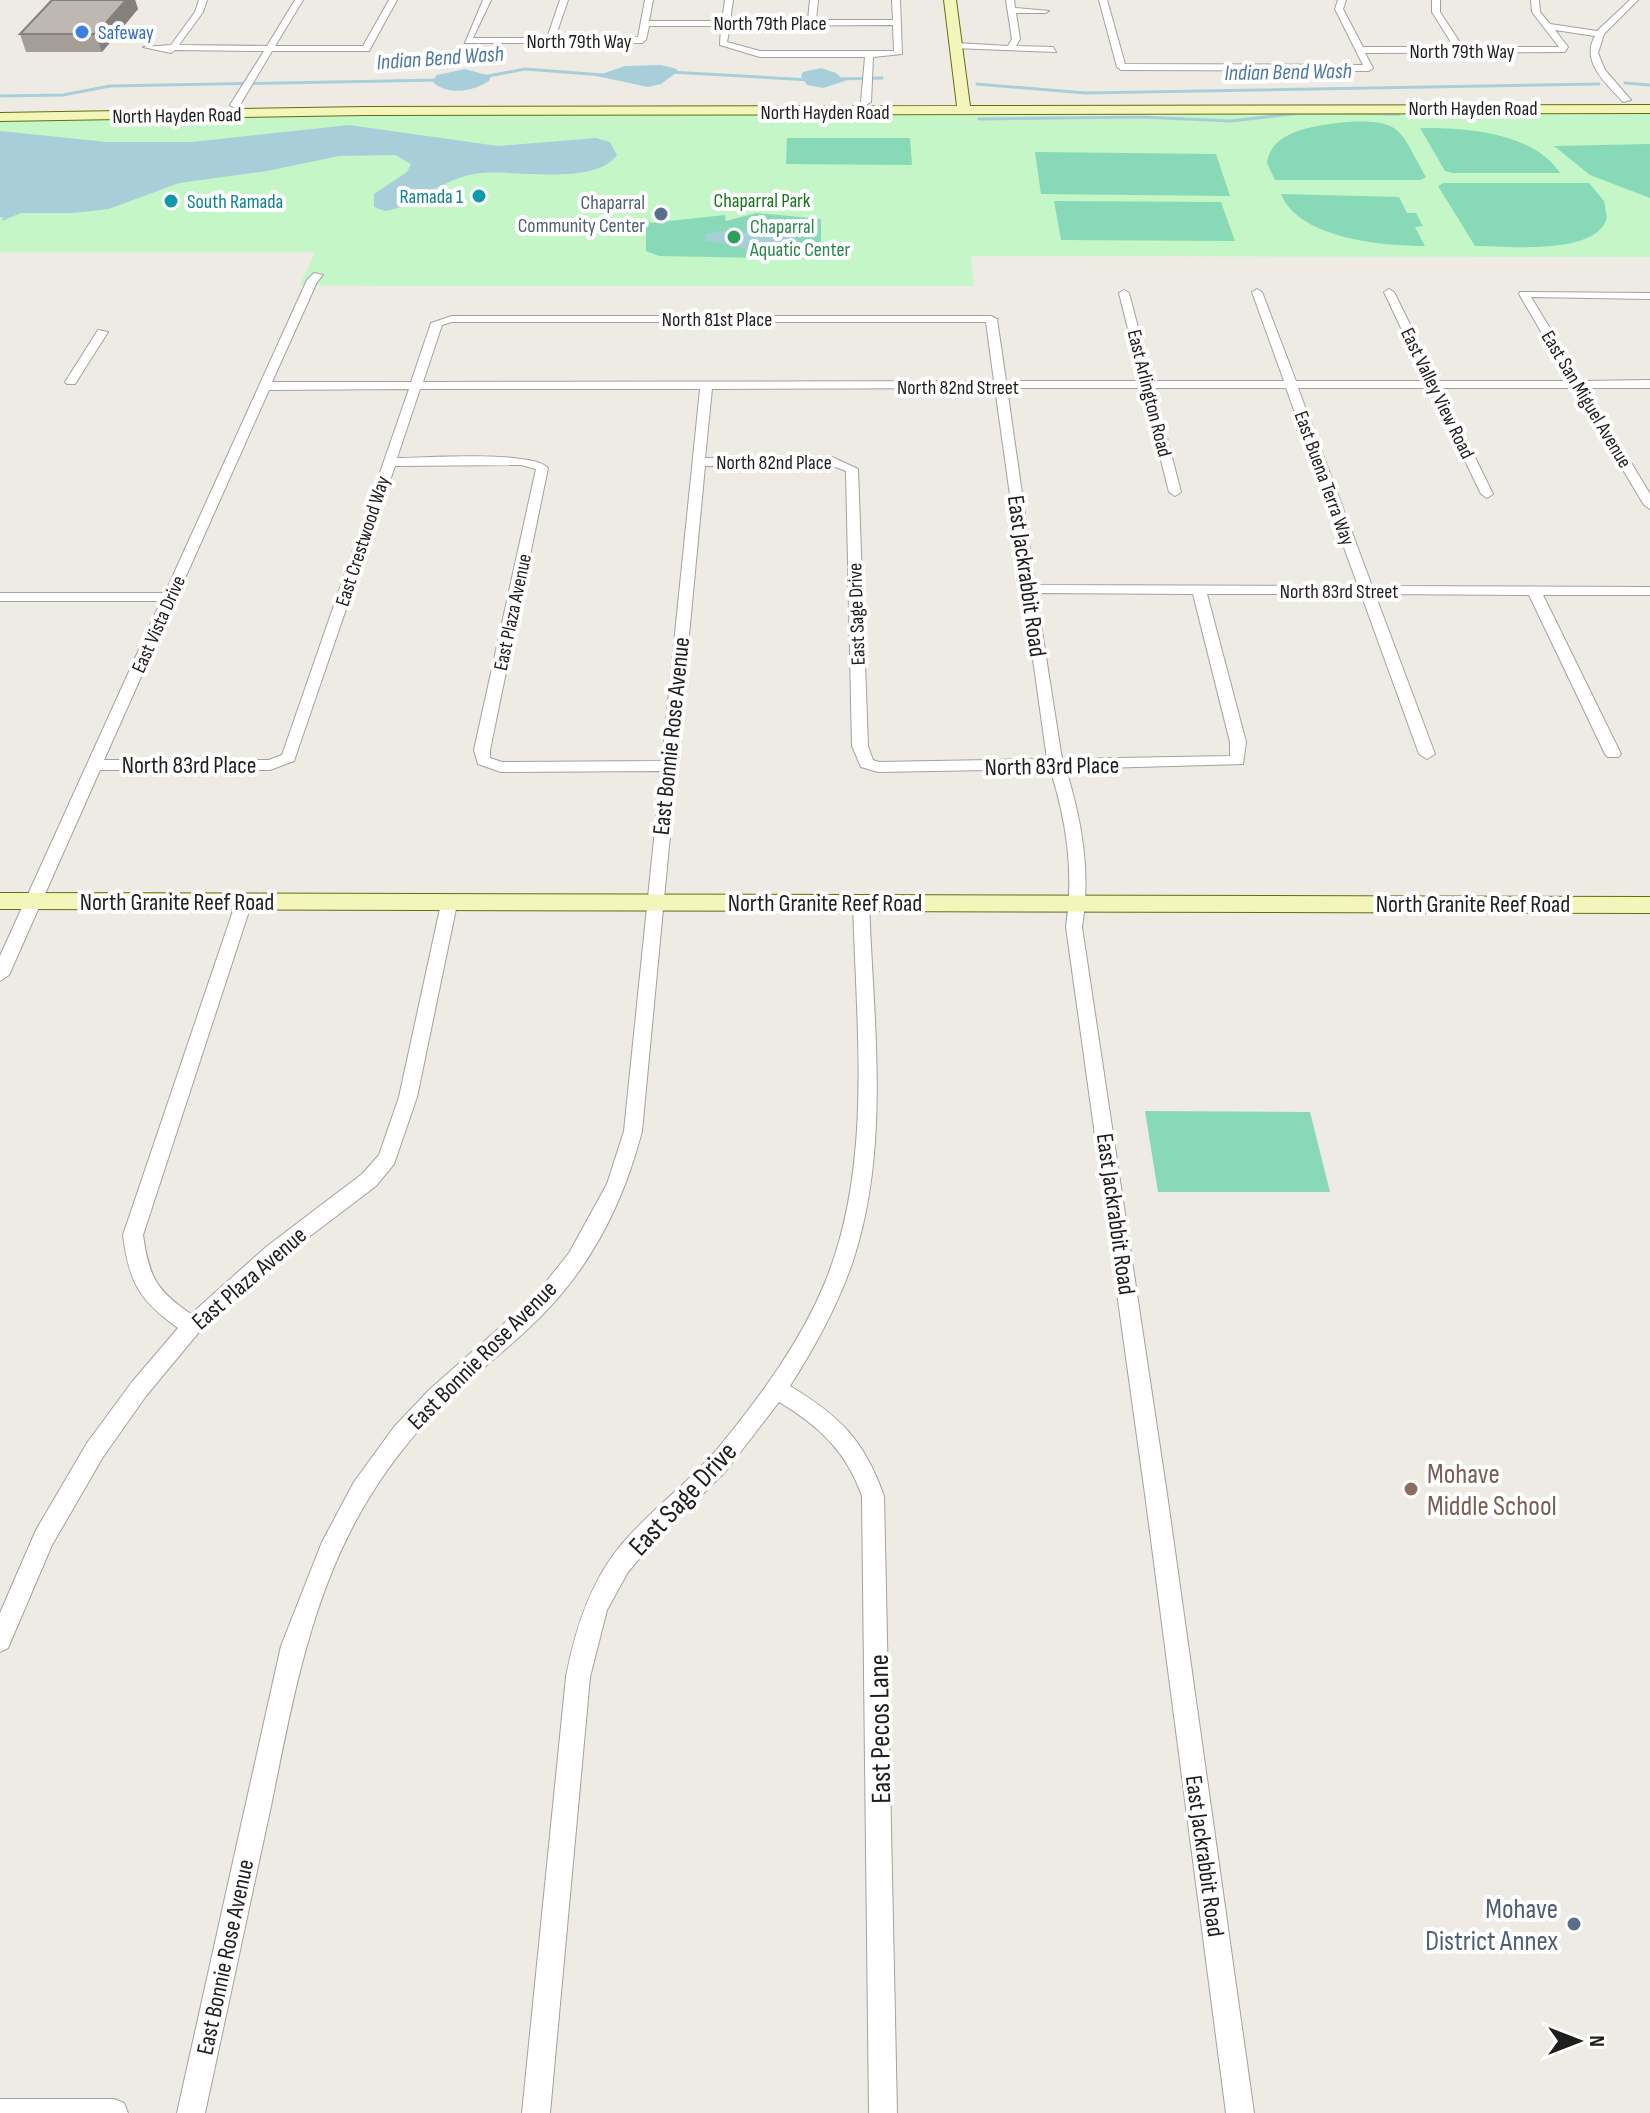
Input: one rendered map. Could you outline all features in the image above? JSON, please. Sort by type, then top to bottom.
[{"type":"main road","points":[[950,0],[963,107]]},
{"type":"main road","name":"North Hayden Road","points":[[0,117],[1650,100]]},
{"type":"main road","name":"North Hayden Road","points":[[0,108],[862,102],[963,107],[1219,110],[1650,109]]},
{"type":"main road","points":[[1219,110],[1255,122]]},
{"type":"main road","name":"North Granite Reef Road","points":[[0,901],[1650,905]]},
{"type":"street","points":[[171,50],[199,12],[203,0]]},
{"type":"street","points":[[235,105],[299,0]]},
{"type":"street","points":[[147,47],[171,50],[366,49],[393,0]]},
{"type":"street","name":"North 79th Way","points":[[487,0],[468,41],[642,40],[644,24]]},
{"type":"street","points":[[550,41],[564,0]]},
{"type":"street","points":[[644,24],[647,0]]},
{"type":"street","points":[[729,0],[723,43],[740,51],[760,54],[898,54],[896,0]]},
{"type":"street","points":[[812,22],[814,0]]},
{"type":"street","points":[[1010,0],[1016,39],[1011,48]]},
{"type":"street","points":[[1103,0],[1121,67],[1369,68],[1339,9],[1342,0]]},
{"type":"street","points":[[1436,0],[1436,12],[1461,51]]},
{"type":"street","points":[[1535,0],[1536,12],[1547,26],[1598,34]]},
{"type":"street","points":[[1626,100],[1595,61],[1592,48],[1598,34],[1634,0]]},
{"type":"street","points":[[1012,10],[1045,11]]},
{"type":"street","name":"North 79th Place","points":[[644,24],[897,22]]},
{"type":"street","name":"North 79th Way","points":[[1362,50],[1562,50],[1547,26]]},
{"type":"street","points":[[956,46],[1053,50]]},
{"type":"street","points":[[862,102],[863,54]]},
{"type":"street","name":"East Vista Drive","points":[[0,975],[312,280],[318,275]]},
{"type":"street","name":"East Buena Terra Way","points":[[1257,292],[1427,754]]},
{"type":"street","name":"East Valley View Road","points":[[1389,292],[1487,494]]},
{"type":"street","name":"East Arlington Road","points":[[1124,293],[1175,492]]},
{"type":"street","name":"East San Miguel Avenue","points":[[1650,296],[1524,294],[1650,505]]},
{"type":"street","name":"North 81st Place","points":[[443,320],[991,319]]},
{"type":"street","name":"East Jackrabbit Road","points":[[991,319],[1028,589],[1057,766],[1079,856],[1081,884],[1074,927],[1155,1481],[1240,2113]]},
{"type":"street","name":"East Crestwood Way","points":[[283,762],[292,753],[434,326],[443,320]]},
{"type":"street","points":[[71,382],[102,332]]},
{"type":"street","name":"North 82nd Street","points":[[266,386],[1292,387],[1650,384]]},
{"type":"street","name":"East Bonnie Rose Avenue","points":[[191,2113],[293,1646],[311,1588],[334,1536],[370,1476],[424,1408],[523,1323],[549,1294],[591,1234],[615,1190],[633,1131],[706,387]]},
{"type":"street","name":"North 82nd Place","points":[[699,462],[832,461],[848,465]]},
{"type":"street","name":"East Plaza Avenue","points":[[388,462],[538,464],[542,473],[482,750],[483,761],[501,767],[668,766]]},
{"type":"street","name":"East Sage Drive","points":[[848,465],[853,473],[860,746],[866,763]]},
{"type":"street","name":"North 83rd Street","points":[[1028,589],[1650,591]]},
{"type":"street","name":"North 83rd Place","points":[[866,763],[892,768],[1238,761],[1238,742],[1199,591]]},
{"type":"street","points":[[1534,591],[1613,754]]},
{"type":"street","points":[[0,597],[169,597]]},
{"type":"street","name":"North 83rd Place","points":[[95,765],[283,762]]},
{"type":"street","points":[[192,1326],[157,1302],[137,1274],[133,1235],[244,902]]},
{"type":"street","name":"East Sage Drive","points":[[536,2113],[578,1677],[593,1615],[608,1583],[630,1551],[686,1500],[776,1389],[831,1293],[856,1210],[866,1134],[861,902]]},
{"type":"street","name":"East Plaza Avenue","points":[[0,1640],[44,1538],[95,1450],[139,1389],[192,1326],[273,1253],[358,1189],[387,1159],[408,1097],[449,904]]},
{"type":"street","name":"East Pecos Lane","points":[[776,1389],[818,1413],[844,1435],[863,1464],[873,1496],[883,2113]]},
{"type":"street","points":[[0,2113],[114,2113]]},
{"type":"green space","name":"Chaparral Park","points":[[1268,112],[1650,112],[1650,257],[971,256],[974,286],[380,286],[300,285],[315,252],[0,252],[0,120],[350,114],[1153,116]]},
{"type":"green space","points":[[1347,122],[1390,126],[1405,139],[1426,177],[1421,180],[1275,180],[1267,163],[1277,143],[1298,131]]},
{"type":"green space","points":[[1420,128],[1476,131],[1516,140],[1548,159],[1560,173],[1445,171]]},
{"type":"green space","points":[[787,138],[910,138],[912,165],[786,164]]},
{"type":"green space","points":[[1650,144],[1650,198],[1590,175],[1554,146]]},
{"type":"green space","points":[[1035,152],[1216,154],[1230,196],[1041,194]]},
{"type":"green space","points":[[1444,183],[1589,183],[1604,201],[1607,218],[1599,230],[1569,244],[1475,246],[1438,186]]},
{"type":"green space","points":[[1281,194],[1399,197],[1407,213],[1416,213],[1423,226],[1415,227],[1425,246],[1366,241],[1324,230],[1305,221],[1291,209]]},
{"type":"green space","points":[[1054,201],[1221,202],[1235,241],[1061,240]]},
{"type":"green space","name":"Chaparral Aquatic Center","points":[[756,213],[821,219],[821,252],[826,252],[825,259],[659,256],[646,251],[646,217],[651,223],[725,215],[726,221]]},
{"type":"green space","points":[[1145,1111],[1310,1112],[1330,1192],[1158,1192]]},
{"type":"water","points":[[661,65],[677,69],[676,73],[661,84],[648,87],[596,76],[625,66]]},
{"type":"water","points":[[821,68],[836,73],[845,81],[823,88],[807,85],[801,76],[803,72]]},
{"type":"water","points":[[465,69],[491,76],[483,85],[460,91],[445,89],[432,81],[437,75]]},
{"type":"water","points":[[349,125],[498,146],[596,138],[610,142],[617,155],[607,165],[574,174],[481,173],[467,176],[385,211],[374,207],[374,194],[407,172],[411,164],[395,155],[339,156],[267,171],[179,183],[109,209],[21,213],[2,221],[3,217],[0,217],[0,131],[107,142],[192,142]]},
{"type":"water","points":[[726,231],[786,235],[802,243],[781,252],[768,252],[706,241],[705,234]]},
{"type":"building","points":[[52,0],[126,0],[96,34],[20,34]]},
{"type":"waterway","name":"Indian Bend Wash","points":[[483,77],[525,69],[603,75]]},
{"type":"waterway","name":"Indian Bend Wash","points":[[670,72],[810,80]]},
{"type":"waterway","name":"Indian Bend Wash","points":[[837,79],[882,78]]},
{"type":"waterway","name":"Indian Bend Wash","points":[[0,96],[63,95],[110,86],[440,80]]},
{"type":"waterway","name":"Indian Bend Wash","points":[[1625,83],[1650,85]]},
{"type":"waterway","name":"Indian Bend Wash","points":[[977,84],[1086,93],[1599,84]]},
{"type":"waterway","points":[[979,119],[1141,117],[1231,121],[1301,113],[1399,114]]},
{"type":"place","name":"Safeway","points":[[82,32]]},
{"type":"place","name":"Ramada 1","points":[[479,196]]},
{"type":"place","name":"South Ramada","points":[[171,201]]},
{"type":"place","name":"Chaparral Community Center","points":[[661,214]]},
{"type":"place","name":"Chaparral Aquatic Center","points":[[734,237]]},
{"type":"place","name":"Mohave Middle School","points":[[1411,1489]]},
{"type":"place","name":"Mohave District Annex","points":[[1574,1924]]}]
